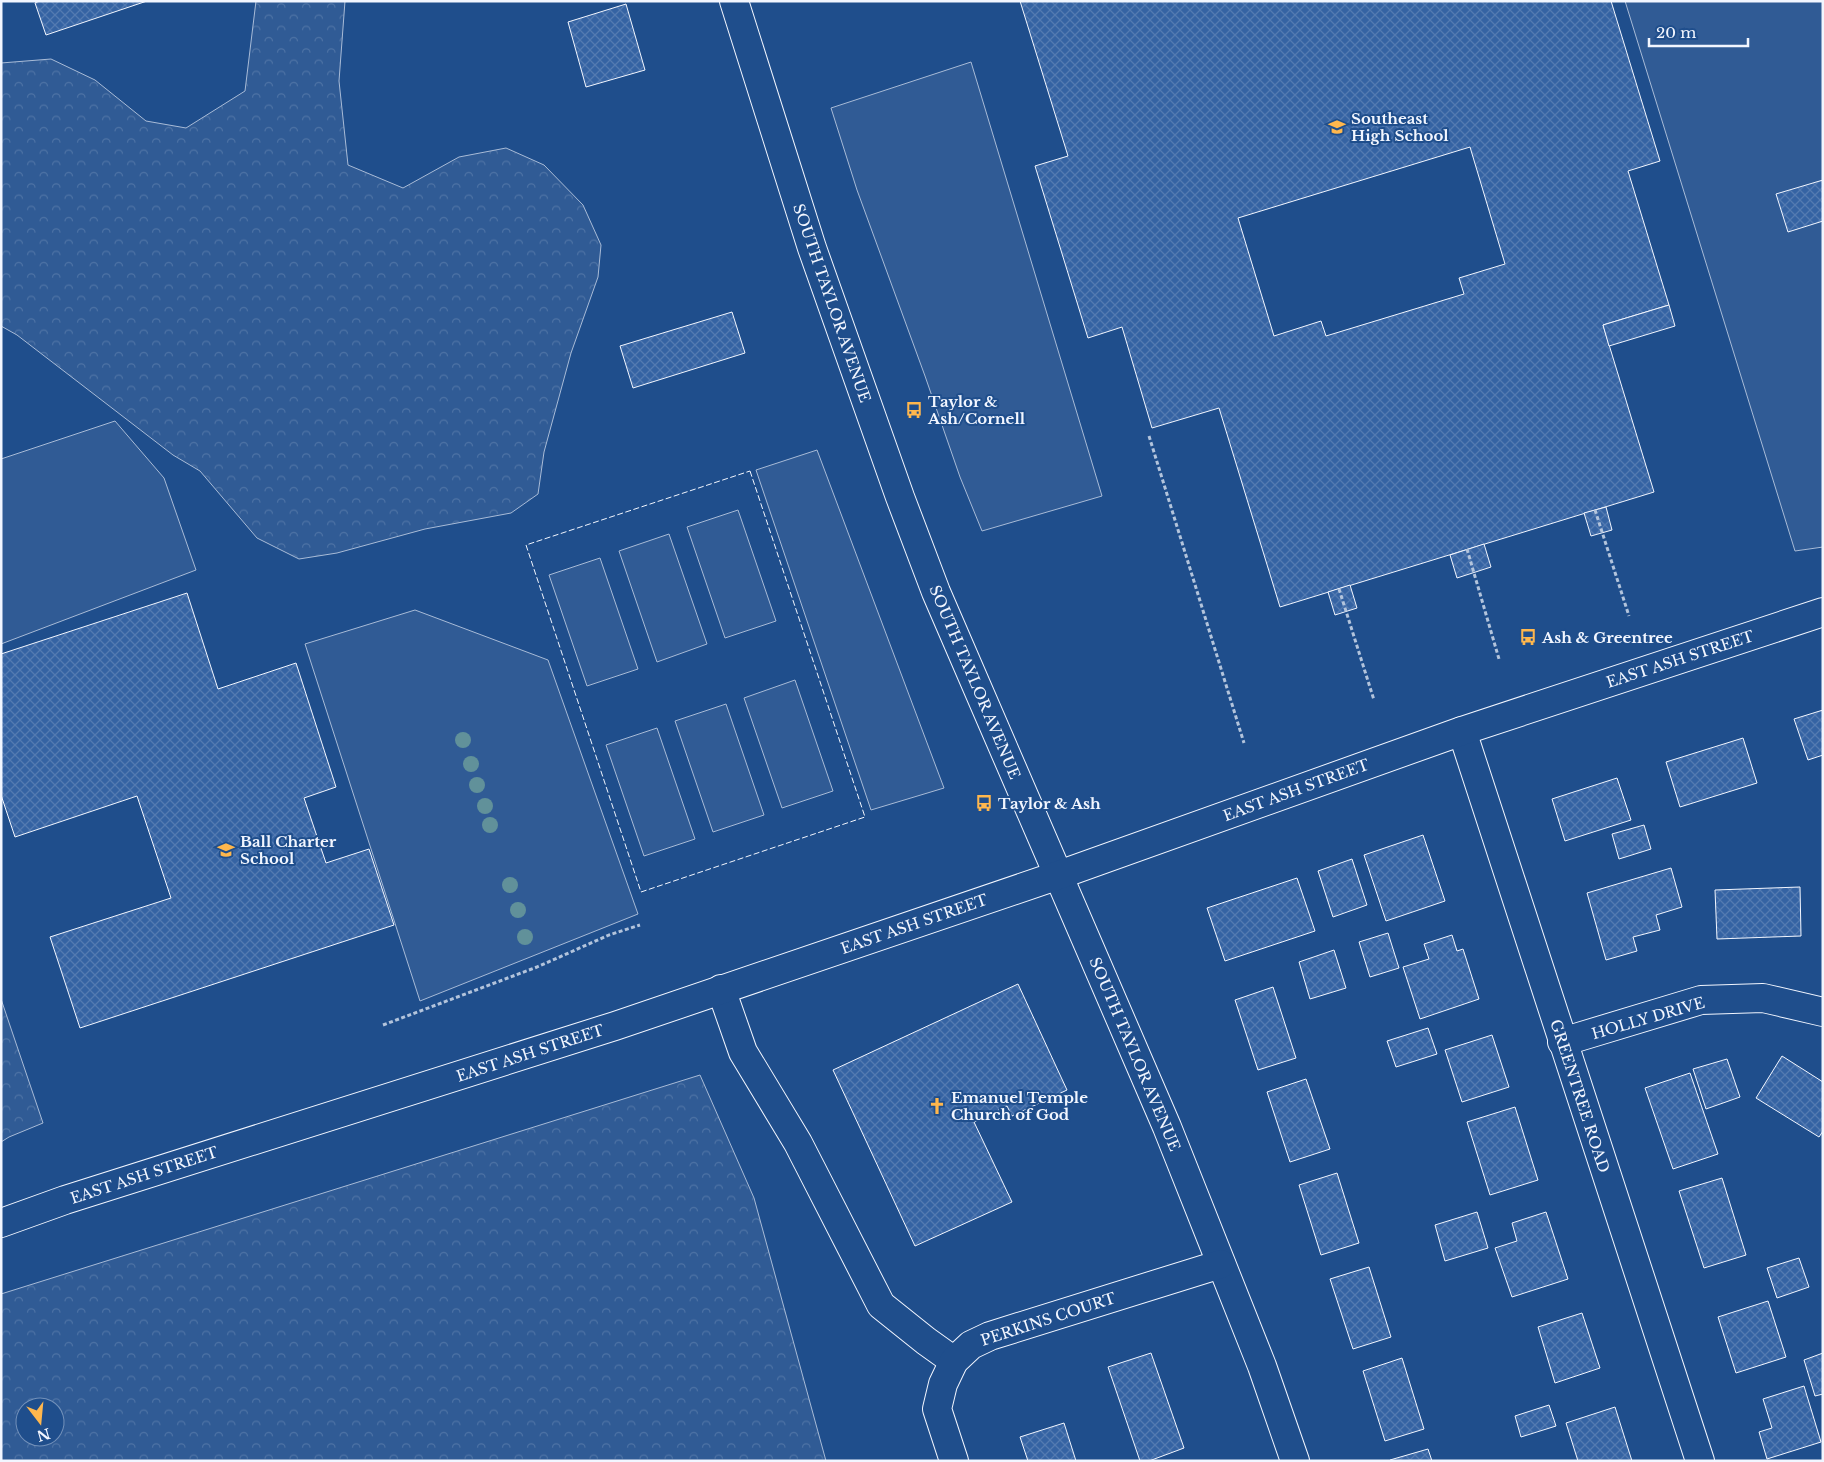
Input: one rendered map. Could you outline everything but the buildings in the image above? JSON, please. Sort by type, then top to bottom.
[{"type":"street","name":"SOUTH TAYLOR AVENUE","points":[[734,1],[812,248],[900,497],[959,647],[1163,1119],[1262,1366],[1295,1461]]},
{"type":"street","name":"EAST ASH STREET","points":[[1,1223],[65,1200],[559,1044],[721,990],[1059,875],[1462,731],[1823,612]]},
{"type":"street","name":"GREENTREE ROAD","points":[[1462,731],[1700,1461]]},
{"type":"street","points":[[721,990],[743,1052],[798,1143],[881,1305],[926,1342],[954,1361]]},
{"type":"street","name":"HOLLY DRIVE","points":[[1562,1042],[1701,1000],[1763,998],[1823,1012]]},
{"type":"street","name":"PERKINS COURT","points":[[954,1461],[937,1409],[943,1384],[954,1361],[971,1345],[990,1336],[1221,1264]]},
{"type":"path","points":[[1149,436],[1244,742]]},
{"type":"path","points":[[1595,510],[1629,616]]},
{"type":"path","points":[[1467,549],[1499,659]]},
{"type":"path","points":[[1339,589],[1374,700]]},
{"type":"path","points":[[383,1025],[537,967],[609,935],[640,926]]},
{"type":"shaded area","points":[[1625,1],[1823,1],[1823,547],[1795,551]]},
{"type":"shaded area","points":[[971,62],[1102,496],[982,531],[960,477],[857,190],[831,108]]},
{"type":"shaded area","points":[[115,421],[164,478],[196,570],[1,644],[1,459]]},
{"type":"shaded area","points":[[817,450],[944,788],[871,810],[756,470]]},
{"type":"shaded area","points":[[738,510],[776,621],[725,638],[687,527]]},
{"type":"shaded area","points":[[669,534],[707,644],[657,662],[619,551]]},
{"type":"shaded area","points":[[600,558],[638,669],[587,686],[549,575]]},
{"type":"shaded area","points":[[415,610],[548,660],[638,914],[420,1001],[305,644]]},
{"type":"shaded area","points":[[795,680],[833,791],[782,808],[744,698]]},
{"type":"shaded area","points":[[726,704],[764,815],[713,832],[675,721]]},
{"type":"shaded area","points":[[657,728],[695,839],[644,856],[606,745]]},
{"type":"green space","points":[[256,1],[345,1],[339,81],[348,165],[403,188],[459,157],[506,148],[544,165],[583,205],[601,245],[598,277],[571,353],[544,452],[538,494],[511,513],[425,529],[337,553],[299,559],[257,538],[200,471],[173,455],[17,335],[1,326],[1,63],[51,59],[95,80],[146,121],[186,128],[245,91]]},
{"type":"green space","points":[[1,999],[43,1123],[1,1142]]},
{"type":"green space","points":[[700,1075],[754,1198],[826,1461],[1,1461],[1,1294]]},
{"type":"fence","points":[[750,471],[865,817],[641,892],[526,545],[750,471]]},
{"type":"place","name":"Southeast High School","points":[[1337,127]]},
{"type":"place","name":"Taylor & Ash/Cornell","points":[[914,410]]},
{"type":"place","name":"Ash & Greentree","points":[[1528,637]]},
{"type":"place","name":"Taylor & Ash","points":[[984,803]]},
{"type":"place","name":"Ball Charter School","points":[[226,850]]},
{"type":"place","name":"Emanuel Temple Church of God","points":[[937,1106]]}]
